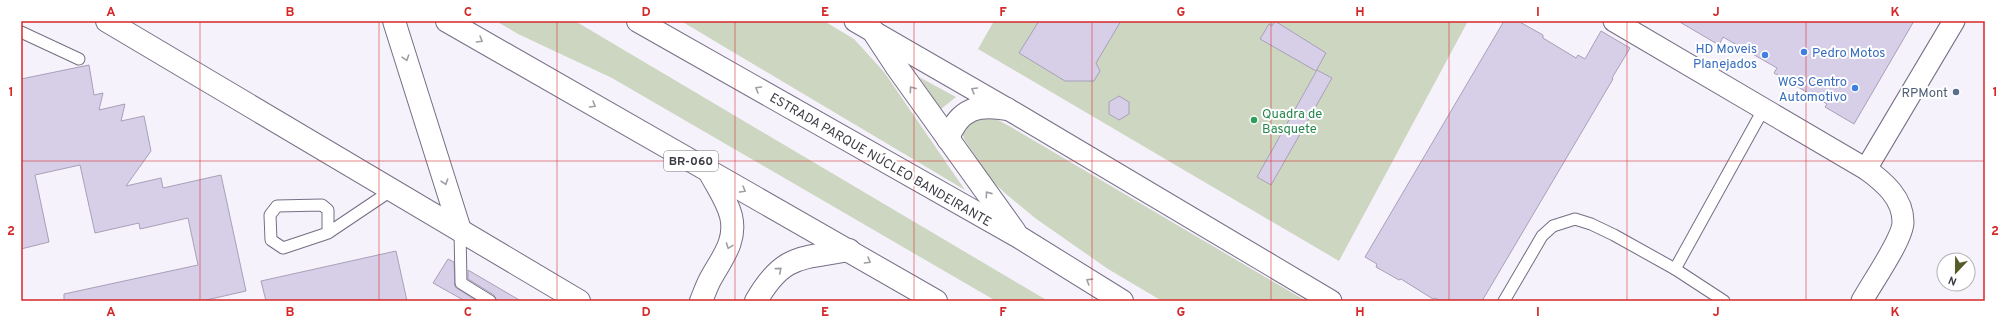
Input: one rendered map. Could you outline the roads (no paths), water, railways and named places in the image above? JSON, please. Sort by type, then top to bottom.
[{"type":"main road","points":[[107,21],[579,301]]},
{"type":"main road","points":[[394,21],[460,230]]},
{"type":"main road","name":"BR-060","points":[[447,21],[936,301]]},
{"type":"main road","name":"ESTRADA PARQUE NÚCLEO BANDEIRANTE","points":[[638,21],[656,28],[1019,237],[1122,301]]},
{"type":"main road","points":[[864,26],[896,66],[1019,237]]},
{"type":"main road","points":[[948,138],[956,123],[965,113],[986,106],[1007,109]]},
{"type":"main road","points":[[700,301],[710,279],[724,258],[731,243],[731,215],[709,171]]},
{"type":"main road","points":[[756,301],[766,284],[776,272],[786,264],[797,260],[849,250]]},
{"type":"street","points":[[1614,21],[1763,110],[1866,168],[1882,180],[1895,196],[1900,207],[1903,223],[1898,239],[1862,301]]},
{"type":"street","points":[[1866,168],[1954,21]]},
{"type":"street","points":[[864,26],[1331,301]]},
{"type":"lane","points":[[21,32],[79,59]]},
{"type":"lane","points":[[1675,269],[1763,110]]},
{"type":"lane","points":[[328,233],[328,210],[322,205],[277,206],[270,215],[271,240],[284,248],[328,233],[392,190]]},
{"type":"lane","points":[[1504,301],[1542,236],[1553,226],[1575,219],[1591,224],[1614,235],[1675,269],[1724,301]]},
{"type":"lane","points":[[460,230],[461,283],[490,301]]},
{"type":"place","name":"Pedro Motos","points":[[1804,52]]},
{"type":"place","name":"HD Moveis Planejados","points":[[1765,55]]},
{"type":"place","name":"WGS Centro Automotivo","points":[[1855,88]]},
{"type":"place","name":"RPMont","points":[[1956,92]]},
{"type":"place","name":"Quadra de Basquete","points":[[1254,120]]}]
